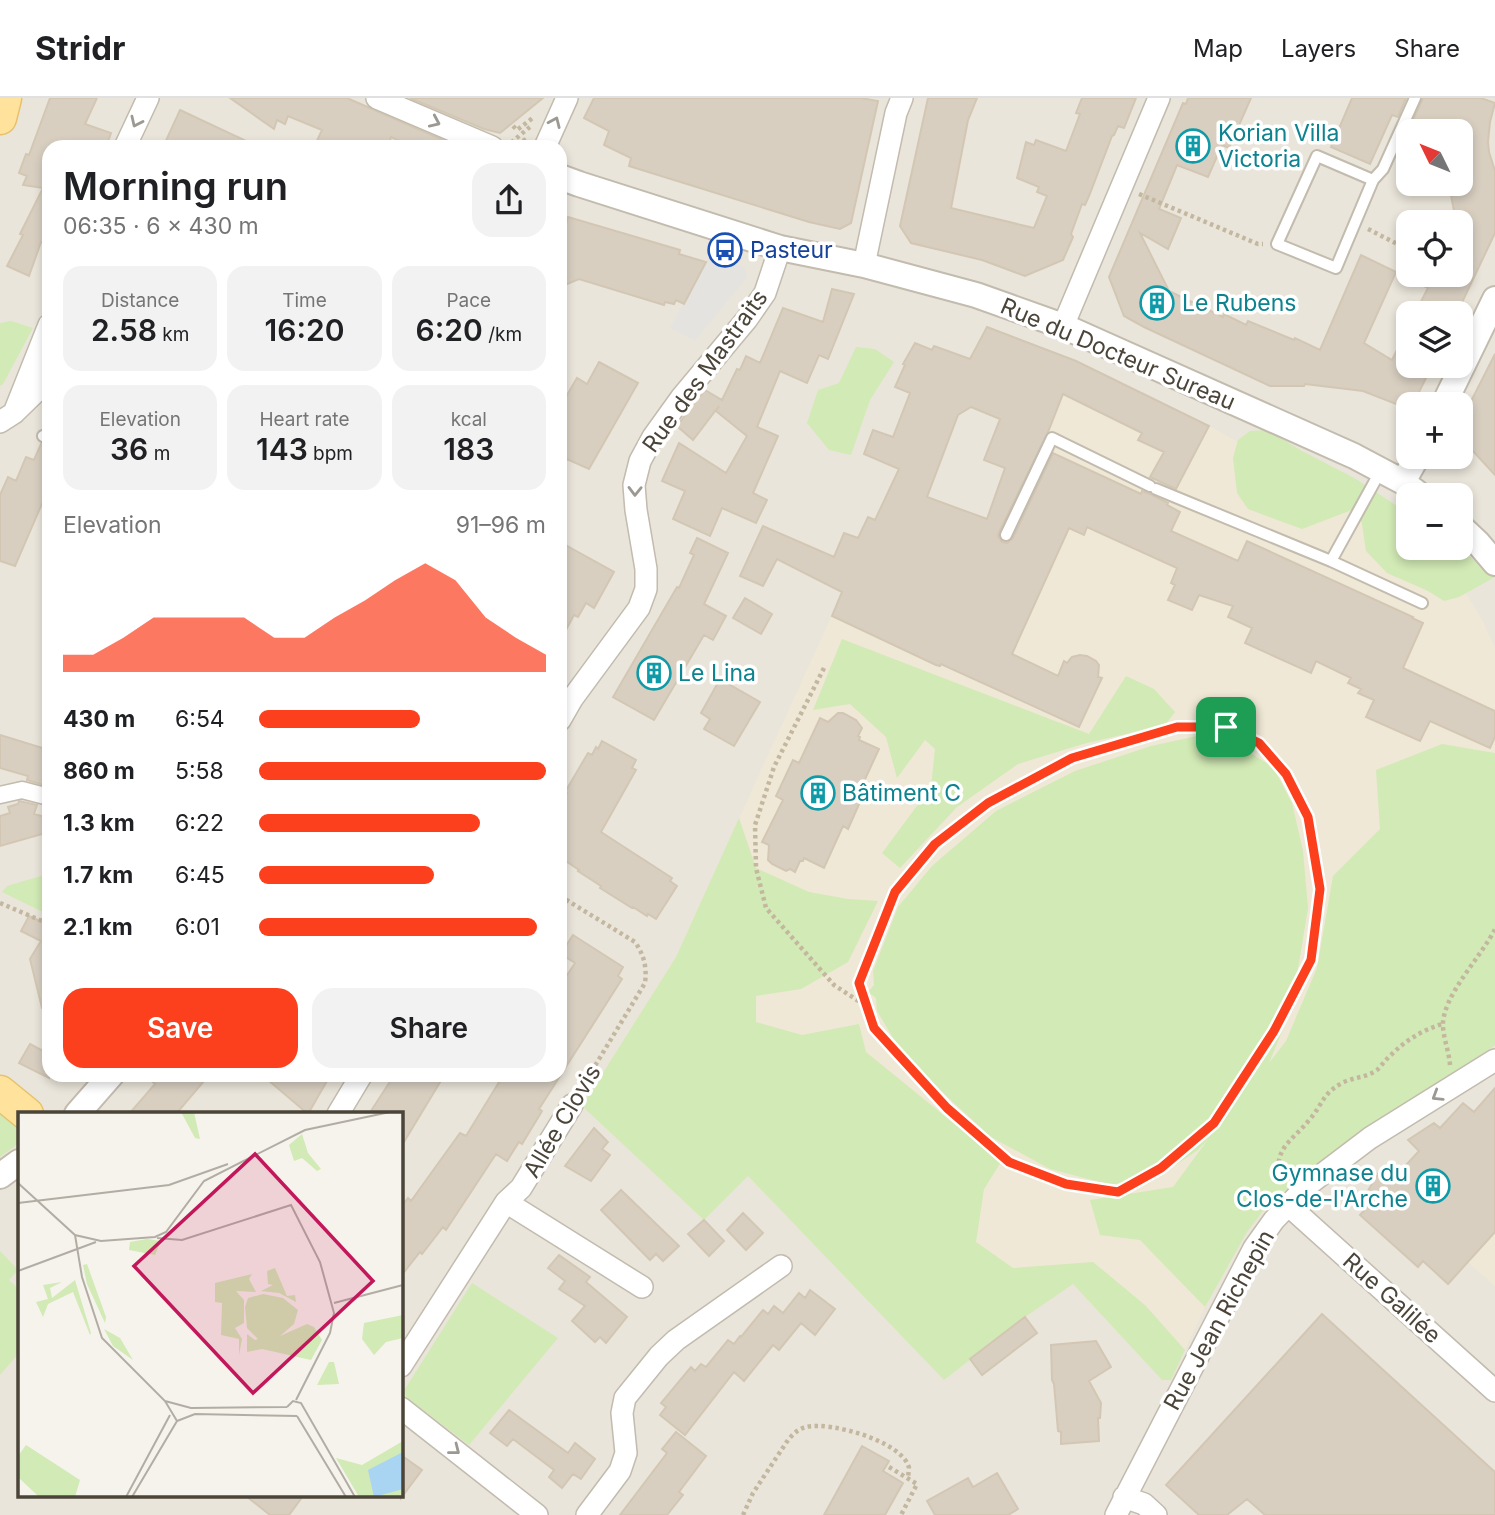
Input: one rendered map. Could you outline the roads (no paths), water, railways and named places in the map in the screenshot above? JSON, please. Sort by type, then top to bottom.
[{"type":"main road","points":[[0,118],[5,98]]},
{"type":"main road","points":[[0,1092],[25,1112]]},
{"type":"street","points":[[128,140],[148,98]]},
{"type":"street","points":[[377,98],[476,140]]},
{"type":"street","points":[[540,140],[567,98]]},
{"type":"street","points":[[864,264],[896,113],[902,98]]},
{"type":"street","points":[[1063,326],[1158,98]]},
{"type":"street","name":"Rue du Docteur Sureau","points":[[567,180],[780,248],[864,264],[976,295],[1063,326],[1354,456],[1402,483]]},
{"type":"street","name":"Rue des Mastraits","points":[[567,708],[639,608],[646,589],[646,569],[634,485],[640,461],[653,436],[681,398],[747,319],[765,293],[780,248]]},
{"type":"street","points":[[1450,392],[1495,299]]},
{"type":"street","points":[[7,417],[42,341]]},
{"type":"street","points":[[7,417],[42,385]]},
{"type":"street","points":[[1473,538],[1495,563]]},
{"type":"street","points":[[0,795],[22,790],[42,795]]},
{"type":"street","name":"Rue Jean Richepin","points":[[1120,1506],[1254,1248],[1274,1220],[1308,1185],[1370,1138],[1495,1060]]},
{"type":"street","points":[[79,1112],[105,1082]]},
{"type":"street","points":[[339,1112],[357,1082]]},
{"type":"street","name":"Allée Clovis","points":[[402,1364],[506,1202],[521,1188],[572,1105]]},
{"type":"street","points":[[0,1176],[18,1163]]},
{"type":"street","points":[[506,1202],[642,1287]]},
{"type":"street","name":"Rue Galilée","points":[[1288,1205],[1495,1391]]},
{"type":"street","points":[[587,1515],[620,1471],[626,1453],[622,1413],[625,1398],[676,1339],[780,1266]]},
{"type":"street","points":[[402,1409],[537,1515]]},
{"type":"street","points":[[1120,1506],[1144,1504],[1156,1515]]},
{"type":"lane","points":[[1373,180],[1317,156],[1277,244],[1336,268],[1373,180],[1383,169],[1415,98]]},
{"type":"lane","points":[[1006,535],[1052,438],[1153,488],[1331,561],[1422,604]]},
{"type":"lane","points":[[1331,561],[1381,470]]},
{"type":"place","name":"Korian Villa Victoria","points":[[1193,146]]},
{"type":"place","name":"Pasteur","points":[[725,250]]},
{"type":"place","name":"Le Rubens","points":[[1157,303]]},
{"type":"place","name":"Le Lina","points":[[654,673]]},
{"type":"place","name":"Bâtiment C","points":[[818,793]]},
{"type":"place","name":"Gymnase du Clos-de-l'Arche","points":[[1433,1186]]}]
